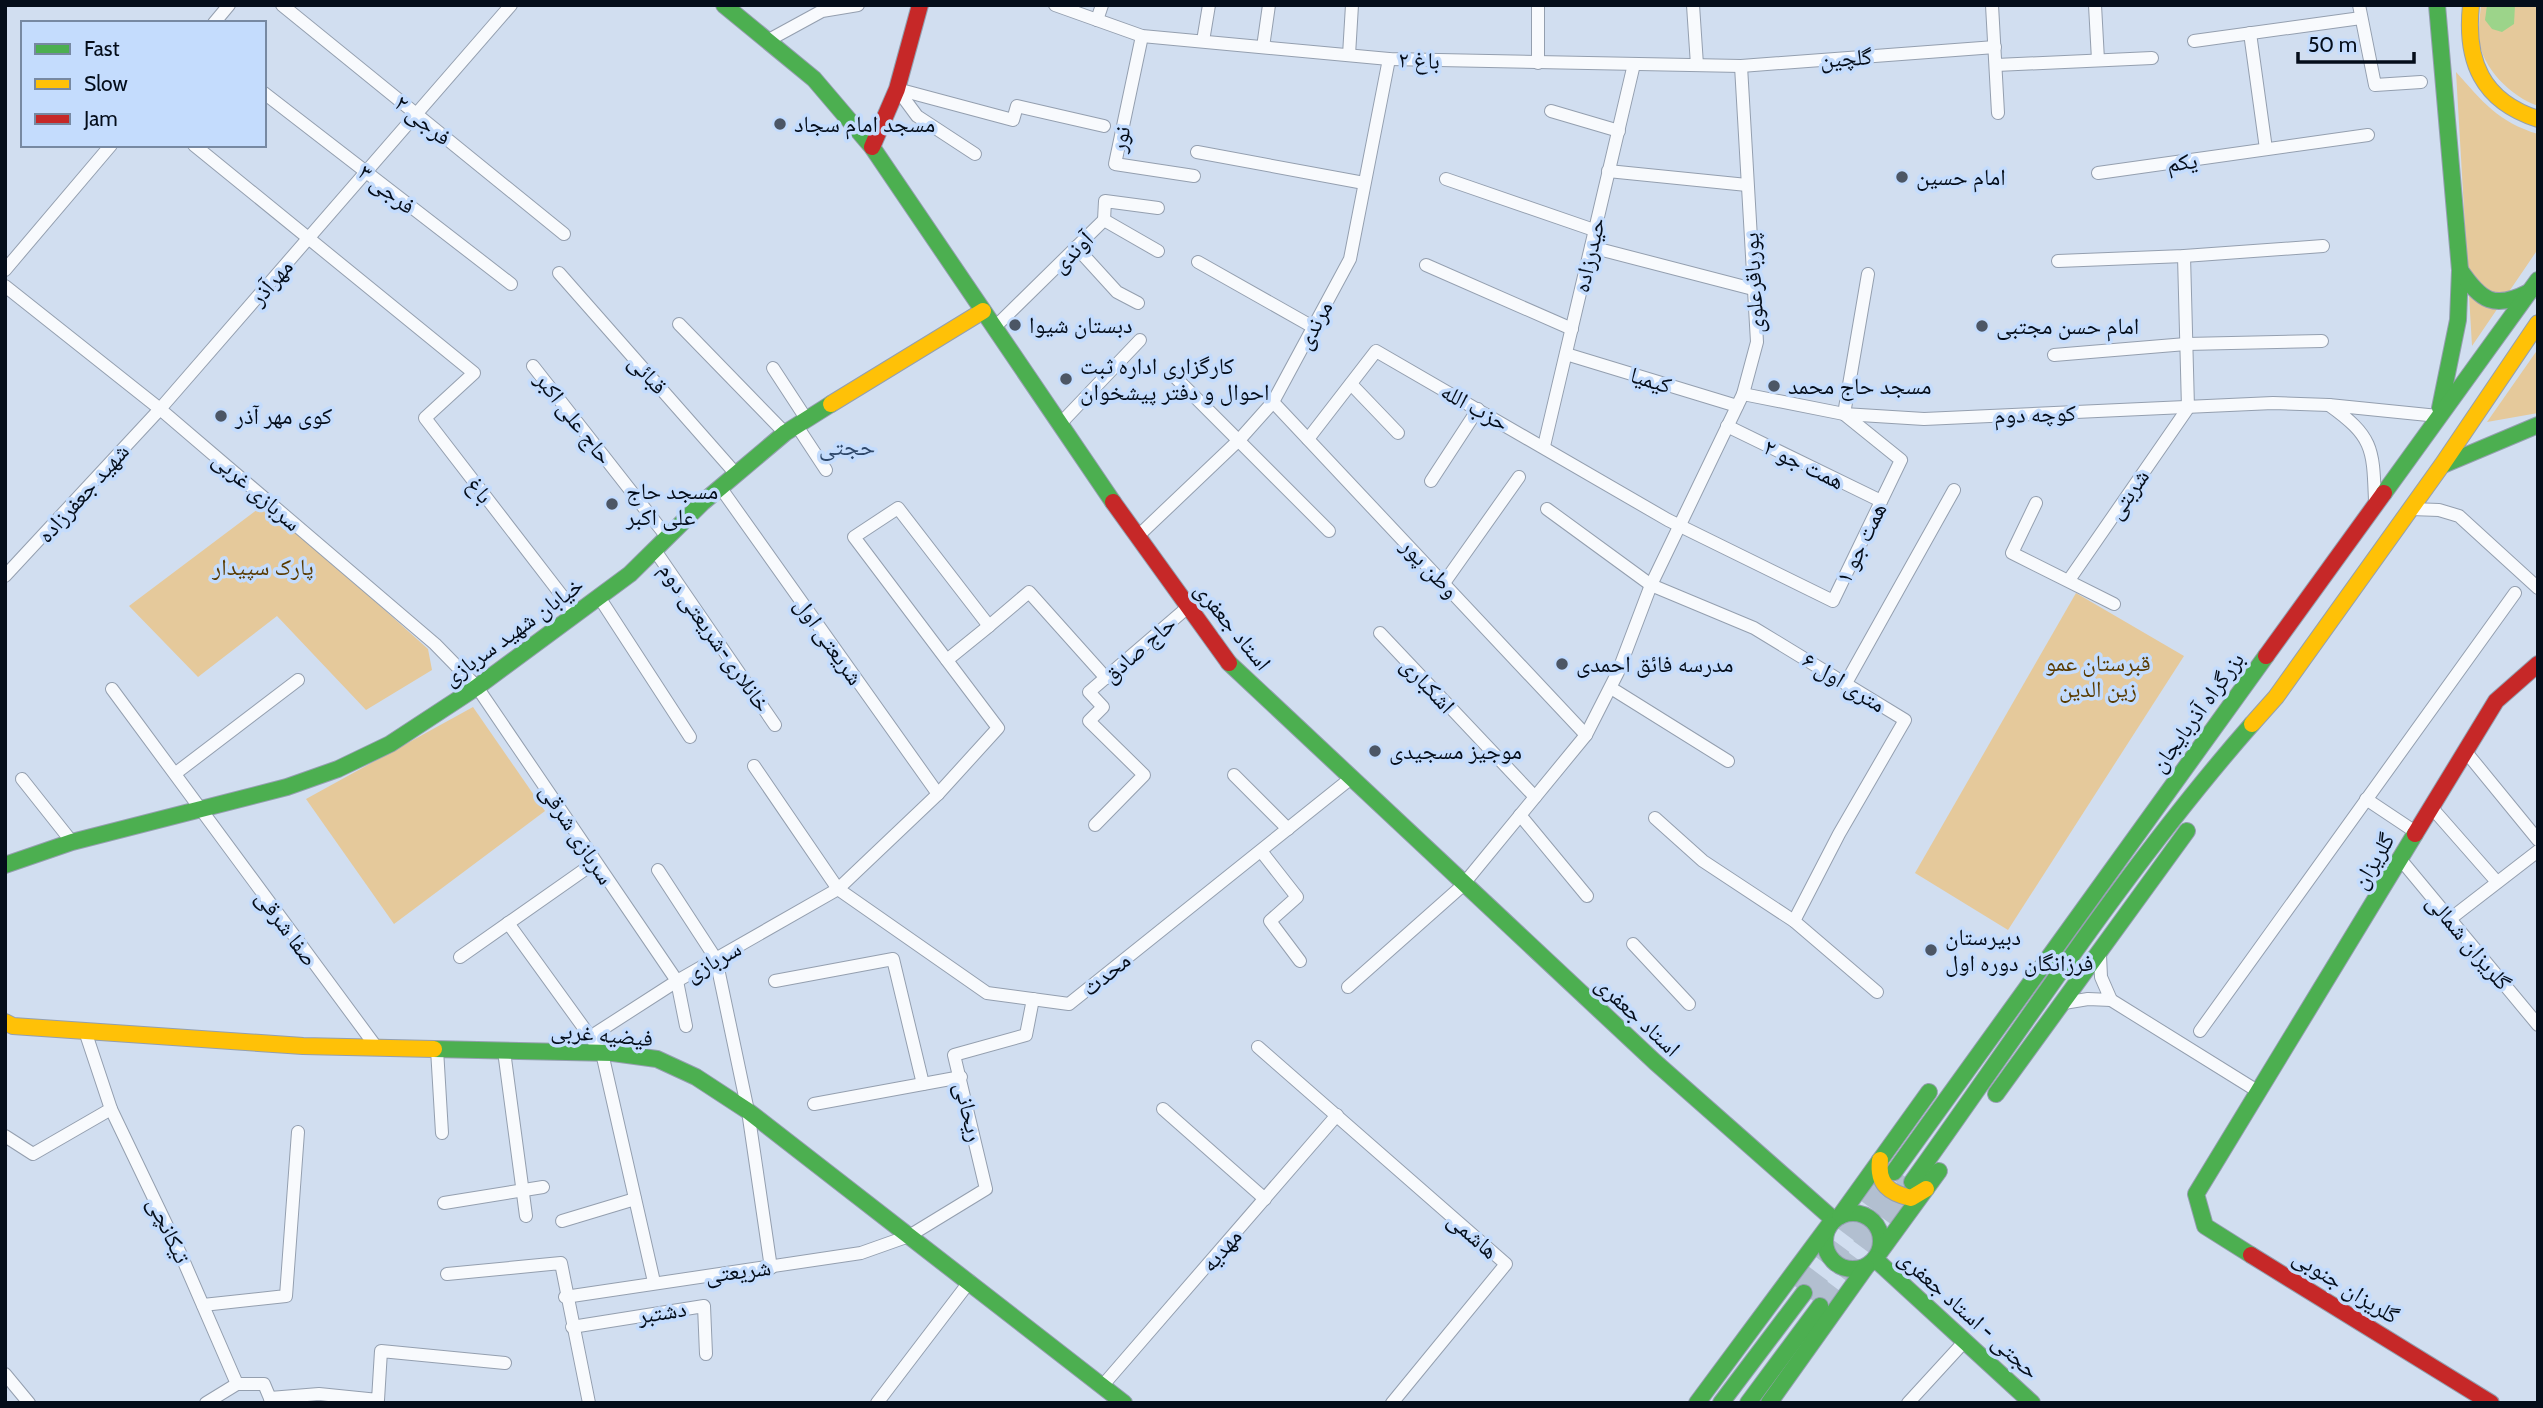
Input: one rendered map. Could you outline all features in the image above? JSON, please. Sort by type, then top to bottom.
[{"type":"main road","name":"استاد جعفری","points":[[724,5],[814,79],[872,147],[1137,537],[1233,668],[1462,886],[1693,1098],[1835,1220]]},
{"type":"main road","points":[[872,147],[897,89],[920,5]]},
{"type":"main road","points":[[2437,5],[2460,270],[2458,320],[2438,416]]},
{"type":"main road","points":[[2471,5],[2468,37],[2477,70],[2498,98],[2527,116],[2538,119]]},
{"type":"main road","points":[[2460,270],[2473,289],[2490,302],[2510,303],[2534,286]]},
{"type":"main road","name":"بزرگراه آذربایجان","points":[[1894,1172],[2534,286]]},
{"type":"main road","name":"خیابان شهید سربازی","points":[[8,859],[287,787],[338,769],[390,744],[477,687],[630,574],[720,487],[796,426],[983,310]]},
{"type":"main road","name":"بزرگراه آذربایجان","points":[[1919,1185],[2126,884],[2217,765],[2276,697],[2442,465],[2538,323]]},
{"type":"main road","points":[[2442,465],[2538,425]]},
{"type":"main road","name":"گلریزان","points":[[2196,1194],[2496,701],[2538,664]]},
{"type":"main road","points":[[2132,813],[2190,734],[2254,671]]},
{"type":"main road","points":[[1983,1112],[2198,816],[2276,697]]},
{"type":"main road","name":"فیضیه غربی","points":[[5,1023],[303,1046],[602,1053],[657,1059],[696,1077],[748,1111],[1104,1384],[1124,1403]]},
{"type":"main road","points":[[1696,1403],[1943,1073]]},
{"type":"main road","points":[[1769,1403],[1873,1259],[1919,1185],[1966,1134]]},
{"type":"main road","points":[[1880,1160],[1877,1173],[1880,1183],[1894,1195],[1911,1198],[1919,1185]]},
{"type":"main road","name":"گلریزان جنوبی","points":[[2196,1194],[2206,1226],[2491,1403]]},
{"type":"main road","points":[[1857,1213],[1873,1220],[1881,1235],[1873,1259],[1841,1266],[1832,1259],[1826,1248],[1825,1236],[1835,1220],[1857,1213]]},
{"type":"main road","name":"حجتی - استاد جعفری","points":[[1873,1259],[2032,1403]]},
{"type":"main road","points":[[1778,1292],[1796,1286],[1811,1289],[1823,1299],[1828,1313],[1825,1328]]},
{"type":"main road","points":[[1721,1403],[1804,1293]]},
{"type":"main road","points":[[1748,1403],[1820,1306]]},
{"type":"street","points":[[216,21],[229,5]]},
{"type":"street","name":"فرجی ۲","points":[[282,5],[564,234]]},
{"type":"street","name":"مهرآذر","points":[[160,409],[511,5]]},
{"type":"street","points":[[767,41],[822,11],[858,5]]},
{"type":"street","name":"باغ ۲","points":[[1055,5],[1142,36],[1389,59],[1697,65]]},
{"type":"street","points":[[1097,20],[1102,5]]},
{"type":"street","points":[[1203,41],[1209,5]]},
{"type":"street","points":[[1263,47],[1269,5]]},
{"type":"street","points":[[1349,55],[1352,5]]},
{"type":"street","points":[[1538,5],[1538,63]]},
{"type":"street","points":[[1693,5],[1697,65]]},
{"type":"street","points":[[1992,5],[1998,113]]},
{"type":"street","points":[[2095,5],[2098,60]]},
{"type":"street","points":[[2194,41],[2360,11],[2375,85],[2421,82]]},
{"type":"street","points":[[2250,33],[2266,149]]},
{"type":"street","name":"نور","points":[[1142,36],[1115,164],[1194,176]]},
{"type":"street","name":"گلچین","points":[[1697,65],[1741,66],[1995,47]]},
{"type":"street","points":[[1996,65],[2152,58]]},
{"type":"street","name":"مرندی","points":[[1137,537],[1240,439],[1273,402],[1350,260],[1389,59]]},
{"type":"street","name":"حیدرزاده","points":[[1544,446],[1634,65]]},
{"type":"street","name":"پورباقرعلوی","points":[[1348,987],[1462,886],[1586,734],[1611,688],[1674,523],[1740,400],[1757,342],[1741,66]]},
{"type":"street","points":[[897,89],[1013,120],[1017,106],[1104,126]]},
{"type":"street","points":[[897,89],[917,116],[975,154]]},
{"type":"street","name":"فرجی ۳","points":[[266,95],[511,284]]},
{"type":"street","points":[[1550,111],[1619,131]]},
{"type":"street","name":"یکم","points":[[2098,173],[2368,135]]},
{"type":"street","points":[[5,270],[109,147]]},
{"type":"street","points":[[196,147],[308,239]]},
{"type":"street","points":[[1197,152],[1364,183]]},
{"type":"street","points":[[1608,171],[1747,185]]},
{"type":"street","points":[[1446,179],[1594,230]]},
{"type":"street","points":[[1104,220],[1105,201],[1158,208]]},
{"type":"street","name":"آوندی","points":[[995,327],[1104,220],[1158,251]]},
{"type":"street","name":"باغ","points":[[308,239],[474,373],[425,418],[576,614]]},
{"type":"street","points":[[2058,261],[2184,256],[2323,246]]},
{"type":"street","points":[[1076,247],[1117,292],[1138,303]]},
{"type":"street","points":[[1591,247],[1754,289]]},
{"type":"street","points":[[2184,256],[2188,408]]},
{"type":"street","points":[[1198,262],[1314,327]]},
{"type":"street","points":[[1426,265],[1572,329]]},
{"type":"street","name":"قبائی","points":[[559,273],[736,474]]},
{"type":"street","points":[[1844,414],[1868,274]]},
{"type":"street","points":[[5,286],[160,409]]},
{"type":"street","points":[[679,324],[796,426]]},
{"type":"street","points":[[1060,424],[1140,340]]},
{"type":"street","points":[[2054,355],[2186,345],[2322,341]]},
{"type":"street","name":"حزب الله","points":[[1308,439],[1376,351],[1674,523]]},
{"type":"street","name":"کیمیا","points":[[1566,354],[1740,400]]},
{"type":"street","name":"حاج علی اکبر","points":[[533,366],[667,537]]},
{"type":"street","points":[[773,368],[796,426],[826,470]]},
{"type":"street","points":[[1172,374],[1240,439],[1329,531]]},
{"type":"street","points":[[1351,384],[1398,433]]},
{"type":"street","name":"کوچه دوم","points":[[1740,400],[1844,414],[1924,419],[2273,403],[2329,405],[2438,416]]},
{"type":"street","name":"وطن پور","points":[[1273,402],[1586,734]]},
{"type":"street","points":[[2329,405],[2357,425],[2374,457],[2375,503]]},
{"type":"street","name":"شربتی","points":[[2069,580],[2188,408]]},
{"type":"street","name":"شهید جعفرزاده","points":[[5,576],[160,409]]},
{"type":"street","name":"سربازی غربی","points":[[160,409],[435,645],[477,687]]},
{"type":"street","points":[[1431,481],[1478,409]]},
{"type":"street","name":"همت جو ۱","points":[[1674,523],[1833,601],[1901,460],[1844,414]]},
{"type":"street","name":"همت جو ۲","points":[[1727,426],[1881,501]]},
{"type":"street","points":[[1444,583],[1519,477]]},
{"type":"street","name":"شریعتی اول","points":[[720,487],[938,794]]},
{"type":"street","points":[[1846,683],[1954,490]]},
{"type":"street","points":[[2036,503],[2012,553],[2114,604]]},
{"type":"street","points":[[989,626],[898,508],[855,537],[947,660],[989,626],[1029,592],[1106,678]]},
{"type":"street","name":"۶ متری اول","points":[[1547,509],[1651,585],[1754,628],[1905,720],[1839,834],[1794,921]]},
{"type":"street","points":[[2411,509],[2439,510],[2459,516],[2538,589]]},
{"type":"street","name":"خانلاری-شریعتی دوم","points":[[654,550],[775,725]]},
{"type":"street","points":[[2200,1031],[2515,593]]},
{"type":"street","points":[[599,597],[690,737]]},
{"type":"street","name":"حاج صادق","points":[[1095,825],[1144,775],[1089,721],[1103,706],[1089,692],[1188,607]]},
{"type":"street","name":"اشکباری","points":[[1380,633],[1535,797]]},
{"type":"street","name":"سربازی","points":[[590,1037],[677,981],[838,889],[938,794],[998,728],[947,660]]},
{"type":"street","points":[[176,773],[298,680]]},
{"type":"street","name":"سربازی شرقی","points":[[477,687],[594,863],[677,981]]},
{"type":"street","points":[[1611,688],[1728,761]]},
{"type":"street","name":"صفا شرقی","points":[[112,689],[377,1048]]},
{"type":"street","points":[[2466,751],[2538,840]]},
{"type":"street","points":[[754,766],[838,889]]},
{"type":"street","points":[[1234,775],[1288,829]]},
{"type":"street","points":[[22,779],[72,842]]},
{"type":"street","name":"محدث","points":[[838,889],[987,993],[1069,1004],[1350,779]]},
{"type":"street","points":[[2366,799],[2417,833]]},
{"type":"street","points":[[2432,808],[2497,882]]},
{"type":"street","points":[[1520,815],[1587,896]]},
{"type":"street","points":[[1655,818],[1703,861],[1794,921],[1877,992]]},
{"type":"street","points":[[1261,851],[1297,897],[1270,921],[1300,961]]},
{"type":"street","points":[[2450,919],[2538,851]]},
{"type":"street","name":"گلریزان شمالی","points":[[2401,860],[2538,1025]]},
{"type":"street","points":[[460,957],[594,863]]},
{"type":"street","points":[[658,870],[716,959],[748,1111],[771,1268]]},
{"type":"street","points":[[508,923],[602,1053],[654,1282]]},
{"type":"street","points":[[1633,944],[1689,1004]]},
{"type":"street","points":[[2100,952],[2101,977],[2111,1000]]},
{"type":"street","points":[[775,981],[893,960],[923,1084]]},
{"type":"street","points":[[677,981],[686,1027]]},
{"type":"street","name":"ریحانی","points":[[909,1236],[986,1189],[954,1055],[1026,1035],[1033,999]]},
{"type":"street","points":[[2063,1003],[2088,999],[2111,1000],[2259,1092]]},
{"type":"street","name":"تیکانچی","points":[[85,1031],[111,1109],[237,1384]]},
{"type":"street","points":[[1258,1047],[1337,1115]]},
{"type":"street","points":[[437,1049],[442,1133]]},
{"type":"street","points":[[505,1051],[520,1191],[526,1216]]},
{"type":"street","points":[[814,1104],[961,1077]]},
{"type":"street","points":[[5,1136],[33,1154],[111,1109]]},
{"type":"street","points":[[1163,1109],[1265,1199]]},
{"type":"street","name":"مهدیه","points":[[1104,1384],[1337,1115]]},
{"type":"street","name":"هاشمی","points":[[1337,1115],[1506,1264],[1392,1403]]},
{"type":"street","points":[[203,1305],[286,1296],[298,1132]]},
{"type":"street","points":[[444,1203],[543,1187]]},
{"type":"street","points":[[562,1221],[635,1199]]},
{"type":"street","name":"شریعتی","points":[[565,1297],[861,1253],[909,1236]]},
{"type":"street","points":[[447,1274],[561,1263],[565,1297],[589,1403]]},
{"type":"street","points":[[877,1403],[970,1281]]},
{"type":"street","name":"دشتبر","points":[[572,1327],[704,1306],[706,1354]]},
{"type":"street","points":[[1908,1403],[1965,1342]]},
{"type":"street","points":[[206,1403],[237,1384],[264,1384],[271,1400],[319,1394],[378,1400],[381,1350],[505,1363]]},
{"type":"street","points":[[5,1374],[29,1403]]},
{"type":"green space","points":[[2481,5],[2538,5],[2538,106],[2508,88],[2485,60],[2479,38]]},
{"type":"green space","points":[[2456,72],[2483,102],[2502,117],[2538,134],[2538,249],[2472,346]]},
{"type":"green space","points":[[2538,349],[2538,413],[2487,422]]},
{"type":"green space","name":"پارک سپیدار","points":[[266,503],[428,649],[432,670],[366,710],[277,616],[198,677],[129,606]]},
{"type":"green space","name":"قبرستان عمو زین الدین","points":[[2076,593],[2184,656],[2008,930],[1915,873]]},
{"type":"green space","points":[[473,707],[545,811],[394,924],[306,799]]},
{"type":"shaded area","points":[[2487,5],[2515,5],[2514,24],[2502,32],[2492,29],[2485,20]]},
{"type":"tunnel","points":[[1804,1293],[1894,1172]]},
{"type":"tunnel","points":[[1820,1306],[1912,1182]]},
{"type":"traffic: fast","points":[[724,5],[814,79],[872,147],[1113,502]]},
{"type":"traffic: fast","points":[[2437,5],[2460,270],[2458,320],[2440,408]]},
{"type":"traffic: fast","points":[[2460,270],[2475,289],[2489,299],[2506,301],[2529,292]]},
{"type":"traffic: fast","points":[[2384,493],[2538,280]]},
{"type":"traffic: fast","points":[[5,865],[72,842],[287,787],[338,769],[390,744],[477,687],[630,574],[702,503],[785,433],[831,404]]},
{"type":"traffic: fast","points":[[2443,465],[2538,425]]},
{"type":"traffic: fast","points":[[1894,1172],[2266,656]]},
{"type":"traffic: fast","points":[[1229,663],[1655,1062],[1834,1220]]},
{"type":"traffic: fast","points":[[1912,1182],[2119,890],[2252,724]]},
{"type":"traffic: fast","points":[[1996,1094],[2187,831]]},
{"type":"traffic: fast","points":[[2251,1255],[2205,1226],[2196,1194],[2415,834]]},
{"type":"traffic: fast","points":[[434,1049],[613,1053],[657,1059],[696,1077],[748,1111],[1124,1403]]},
{"type":"traffic: fast","points":[[1840,1216],[1929,1092]]},
{"type":"traffic: fast","points":[[1880,1252],[1939,1171]]},
{"type":"traffic: fast","points":[[1848,1213],[1858,1213],[1873,1221],[1879,1230],[1881,1241],[1879,1252],[1873,1261],[1858,1269],[1848,1269],[1830,1257],[1825,1246],[1825,1236],[1837,1218],[1848,1213]]},
{"type":"traffic: fast","points":[[1697,1403],[1829,1225]]},
{"type":"traffic: fast","points":[[1875,1259],[2032,1403]]},
{"type":"traffic: fast","points":[[1769,1403],[1866,1267]]},
{"type":"traffic: fast","points":[[1721,1403],[1804,1293]]},
{"type":"traffic: fast","points":[[1748,1403],[1820,1306]]},
{"type":"traffic: slow","points":[[2471,5],[2471,44],[2481,76],[2503,101],[2538,119]]},
{"type":"traffic: slow","points":[[831,404],[983,311]]},
{"type":"traffic: slow","points":[[2252,724],[2276,697],[2442,465],[2538,323]]},
{"type":"traffic: slow","points":[[5,1022],[13,1026],[303,1046],[434,1049]]},
{"type":"traffic: slow","points":[[1880,1160],[1880,1175],[1891,1190],[1911,1198],[1926,1189]]},
{"type":"traffic: jam","points":[[872,147],[897,89],[920,5]]},
{"type":"traffic: jam","points":[[2266,656],[2384,493]]},
{"type":"traffic: jam","points":[[1113,502],[1229,663]]},
{"type":"traffic: jam","points":[[2415,834],[2496,701],[2538,664]]},
{"type":"traffic: jam","points":[[2251,1255],[2491,1403]]},
{"type":"place","name":"مسجد امام سجاد","points":[[780,124]]},
{"type":"place","name":"امام حسین","points":[[1902,177]]},
{"type":"place","name":"دبستان شیوا","points":[[1015,325]]},
{"type":"place","name":"امام حسن مجتبی","points":[[1982,326]]},
{"type":"place","name":"کارگزاری اداره ثبت احوال و دفتر پیشخوان","points":[[1066,379]]},
{"type":"place","name":"مسجد حاج محمد","points":[[1774,386]]},
{"type":"place","name":"کوی مهر آذر","points":[[221,416]]},
{"type":"place","name":"مسجد حاج علی اکبر","points":[[612,504]]},
{"type":"place","name":"مدرسه فائق احمدی","points":[[1562,664]]},
{"type":"place","name":"موجیز مسجیدی","points":[[1375,751]]},
{"type":"place","name":"دبیرستان فرزانگان دوره اول","points":[[1931,950]]},
{"type":"district","name":"حجتی","points":[[847,447]]}]
